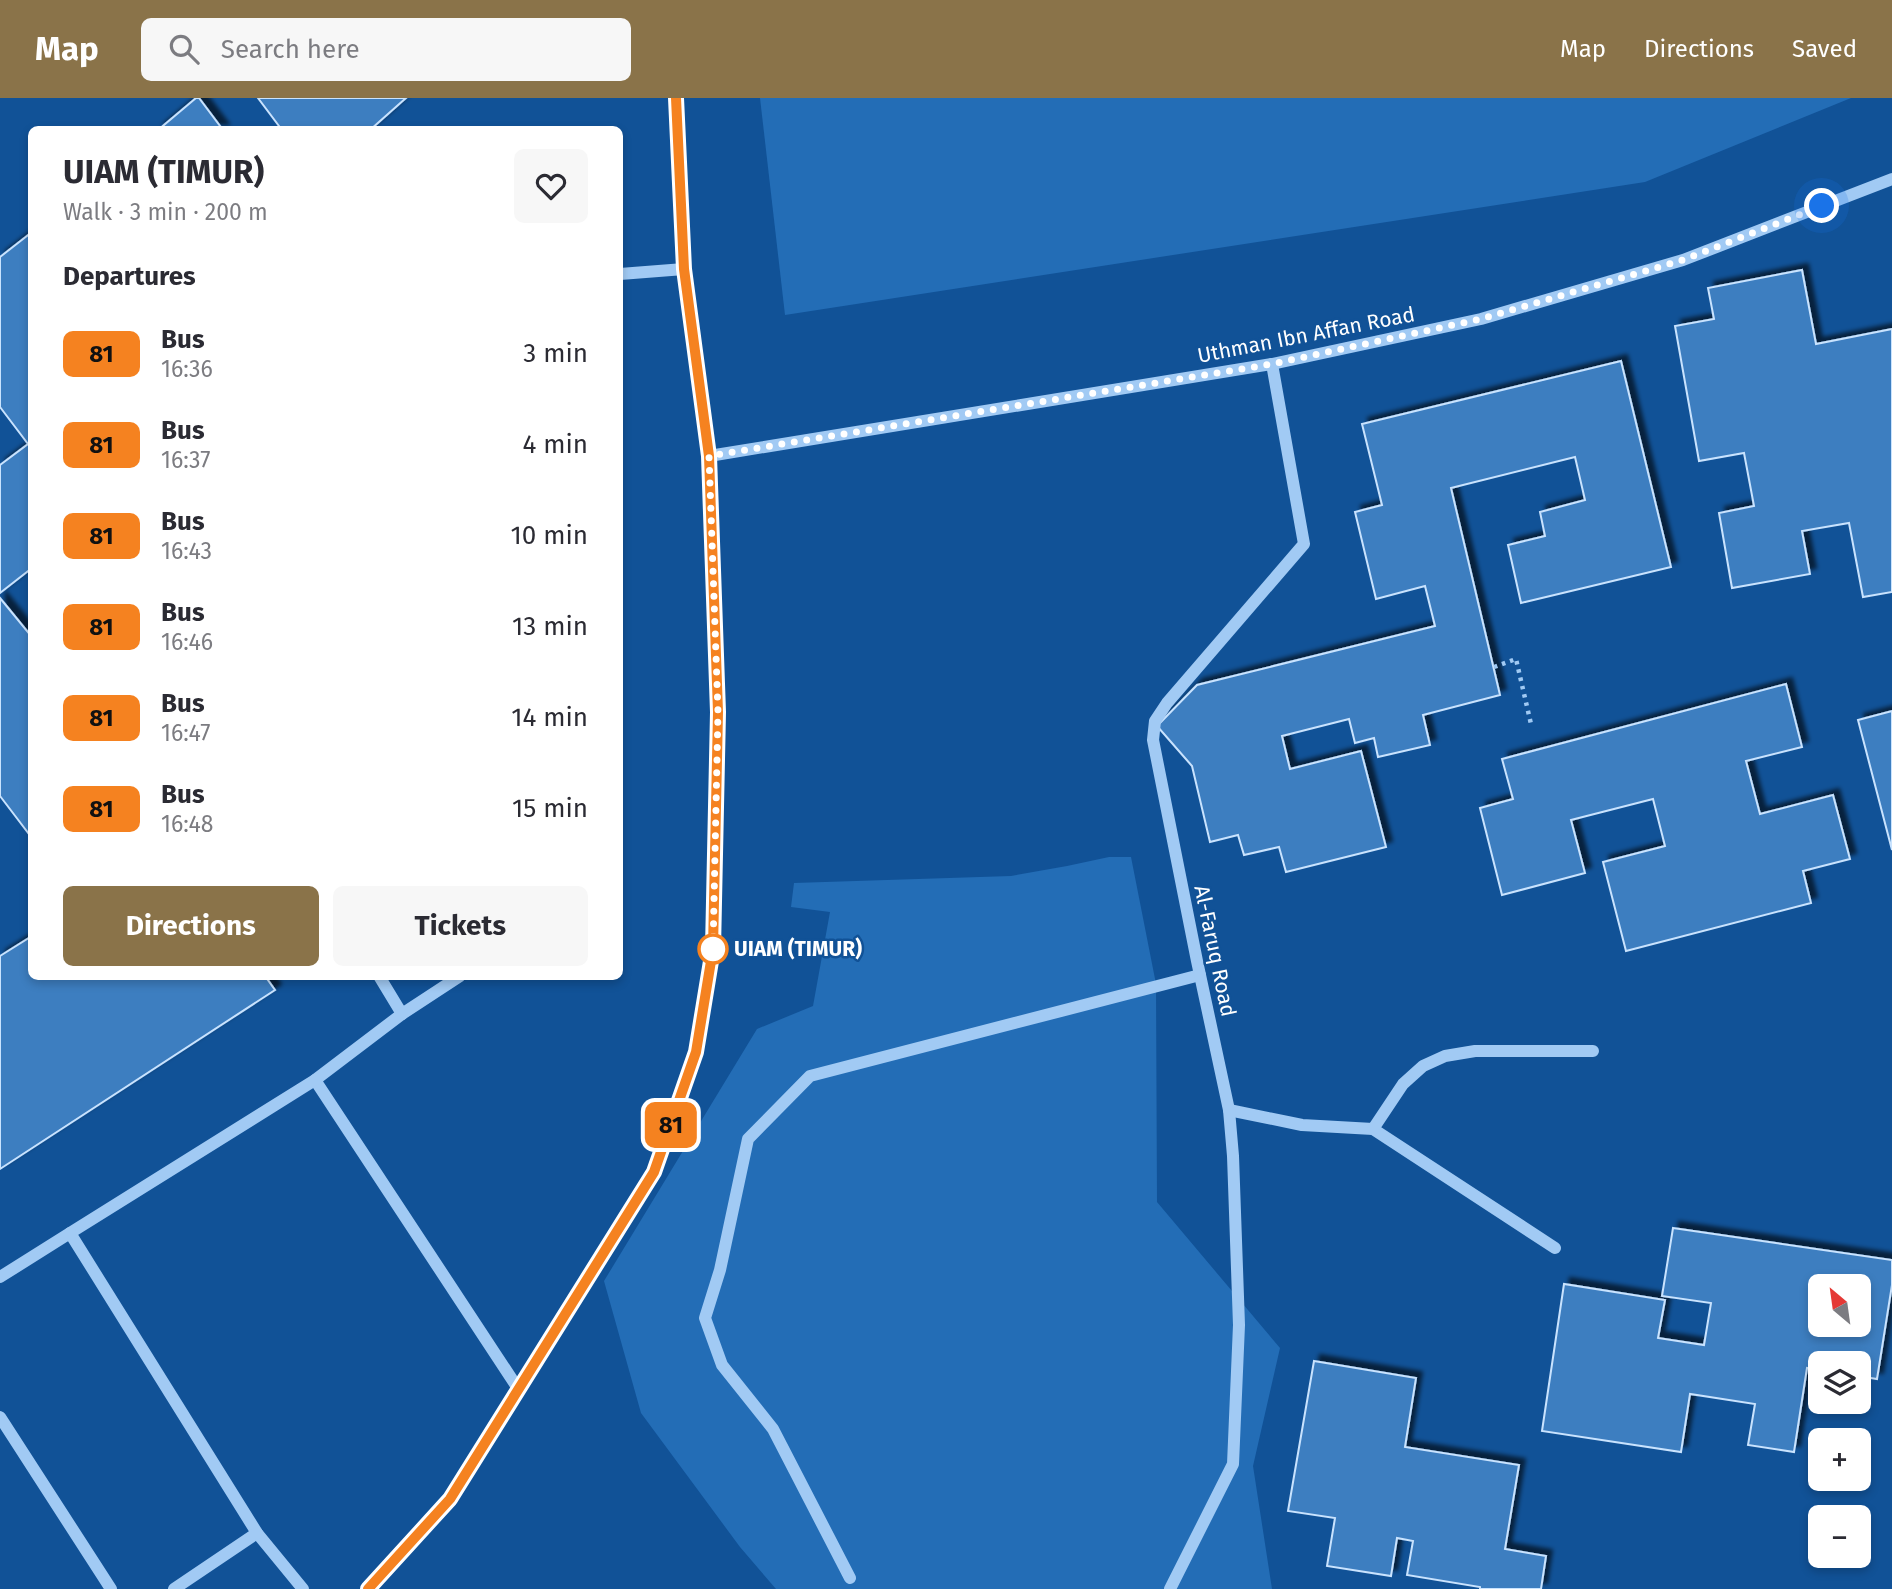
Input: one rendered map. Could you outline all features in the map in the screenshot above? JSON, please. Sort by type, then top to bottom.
[{"type":"street","points":[[368,1589],[450,1499],[654,1172],[696,1052],[714,935],[718,712],[709,456],[684,269],[676,98]]},
{"type":"street","name":"Uthman Ibn Affan Road","points":[[709,456],[1272,364],[1481,319],[1683,260],[1892,180]]},
{"type":"street","points":[[623,274],[684,269]]},
{"type":"street","name":"Al-Faruq Road","points":[[1170,1589],[1233,1464],[1239,1325],[1229,1110],[1153,740],[1155,721],[1167,703],[1304,544],[1272,364]]},
{"type":"street","points":[[850,1578],[773,1429],[722,1365],[705,1318],[720,1270],[748,1139],[810,1076],[1200,975]]},
{"type":"street","points":[[381,980],[402,1014]]},
{"type":"street","points":[[0,1277],[314,1080],[402,1014],[454,980]]},
{"type":"street","points":[[1373,1129],[1403,1084],[1423,1066],[1445,1056],[1475,1051],[1593,1051]]},
{"type":"street","points":[[314,1080],[519,1390]]},
{"type":"street","points":[[1229,1110],[1302,1125],[1373,1129],[1555,1248]]},
{"type":"street","points":[[70,1233],[257,1533],[303,1589]]},
{"type":"street","points":[[0,1417],[111,1589]]},
{"type":"street","points":[[174,1589],[257,1533]]},
{"type":"path","points":[[1494,667],[1516,659],[1531,724]]},
{"type":"shaded area","points":[[760,98],[1851,98],[1645,182],[785,315]]},
{"type":"shaded area","points":[[1109,857],[1131,857],[1156,984],[1157,1202],[1280,1348],[1253,1466],[1272,1589],[776,1589],[740,1547],[641,1413],[604,1281],[757,1029],[813,1006],[830,912],[791,907],[794,883],[1011,876]]},
{"type":"building","points":[[199,98],[220,126],[163,126]]},
{"type":"building","points":[[258,98],[406,98],[374,126],[279,126]]},
{"type":"building","points":[[28,235],[28,444],[0,407],[0,257]]},
{"type":"building","points":[[1802,270],[1816,344],[1892,329],[1892,592],[1863,597],[1849,523],[1802,531],[1810,574],[1732,588],[1719,513],[1754,506],[1744,453],[1699,461],[1675,326],[1714,319],[1708,288]]},
{"type":"building","points":[[1621,361],[1671,567],[1521,603],[1508,545],[1545,536],[1540,512],[1585,500],[1575,457],[1451,488],[1500,695],[1423,715],[1430,745],[1378,757],[1374,738],[1355,743],[1349,719],[1282,736],[1290,769],[1361,751],[1386,847],[1286,872],[1279,847],[1244,855],[1238,835],[1210,842],[1192,766],[1157,726],[1197,685],[1435,626],[1425,586],[1376,599],[1355,512],[1382,505],[1362,424]]},
{"type":"building","points":[[28,444],[28,571],[0,593],[0,465]]},
{"type":"building","points":[[0,598],[28,632],[28,833],[0,796]]},
{"type":"building","points":[[1786,684],[1802,747],[1746,761],[1760,814],[1833,795],[1850,859],[1803,871],[1811,903],[1626,951],[1603,862],[1665,846],[1653,799],[1571,820],[1585,873],[1502,895],[1480,808],[1513,799],[1502,759]]},
{"type":"building","points":[[1892,711],[1892,850],[1858,720]]},
{"type":"building","points":[[28,938],[28,980],[268,980],[275,990],[0,1169],[0,956]]},
{"type":"building","points":[[1673,1228],[1892,1260],[1892,1285],[1877,1379],[1871,1378],[1871,1351],[1808,1351],[1808,1368],[1794,1452],[1748,1445],[1755,1404],[1690,1394],[1681,1452],[1542,1431],[1564,1284],[1665,1300],[1658,1338],[1704,1345],[1711,1303],[1662,1296]]},
{"type":"building","points":[[1314,1361],[1416,1378],[1405,1447],[1519,1465],[1505,1549],[1546,1556],[1541,1589],[1480,1589],[1407,1575],[1413,1541],[1397,1538],[1391,1576],[1327,1566],[1335,1518],[1288,1511]]},
{"type":"bus line","name":"81","points":[[368,1589],[450,1499],[654,1172],[696,1052],[713,949],[718,712],[709,456],[684,269],[676,98]]},
{"type":"place","name":"UIAM (TIMUR)","points":[[713,949]]},
{"type":"route","points":[[713,949],[718,712],[709,456],[1272,364],[1481,319],[1683,260],[1822,206]]}]
